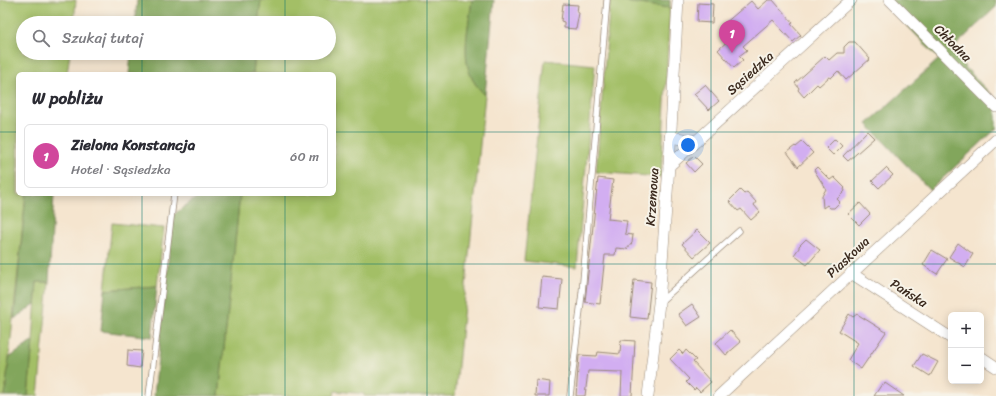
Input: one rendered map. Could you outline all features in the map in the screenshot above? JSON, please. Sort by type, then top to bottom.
[{"type":"street","name":"Krzemowa","points":[[648,396],[659,303],[669,166],[678,0]]},
{"type":"street","name":"Sąsiedzka","points":[[669,166],[851,0]]},
{"type":"street","name":"Chłodna","points":[[890,0],[996,107]]},
{"type":"street","points":[[670,136],[696,141]]},
{"type":"street","name":"Piaskowa","points":[[719,396],[996,140]]},
{"type":"street","name":"Pańska","points":[[851,273],[948,336]]},
{"type":"street","points":[[984,359],[996,367]]},
{"type":"lane","points":[[570,396],[582,293],[607,0]]},
{"type":"lane","points":[[150,396],[174,196]]},
{"type":"lane","points":[[659,303],[738,231]]},
{"type":"green space","points":[[0,0],[76,0],[75,16],[16,16],[16,60],[69,60],[67,72],[16,72],[16,196],[26,196],[5,396],[0,396]]},
{"type":"green space","points":[[137,0],[261,0],[259,16],[136,16]]},
{"type":"green space","points":[[261,0],[472,0],[466,41],[467,61],[473,80],[485,95],[455,396],[364,396],[364,394],[335,391],[334,396],[219,396],[240,196],[336,196],[336,72],[253,72],[254,60],[336,60],[336,16],[259,16]]},
{"type":"green space","points":[[472,0],[494,0],[485,95],[473,80],[467,61],[466,41]]},
{"type":"green space","points":[[610,0],[670,8],[661,177],[596,172]]},
{"type":"green space","points":[[610,0],[670,0],[670,8]]},
{"type":"green space","points":[[883,0],[996,0],[996,7],[950,51],[996,100],[996,129],[930,190],[867,124],[939,59]]},
{"type":"green space","points":[[130,60],[254,60],[253,72],[129,72]]},
{"type":"green space","points":[[545,60],[595,65],[577,267],[524,261]]},
{"type":"green space","points":[[26,196],[54,196],[49,282],[37,282],[35,304],[14,319]]},
{"type":"green space","points":[[198,196],[240,196],[219,396],[154,396],[173,215]]},
{"type":"green space","points":[[112,223],[164,228],[157,286],[105,290]]},
{"type":"green space","points":[[37,282],[49,282],[38,396],[28,396],[33,341]]},
{"type":"green space","points":[[157,286],[152,337],[101,331],[105,290]]},
{"type":"green space","points":[[33,341],[28,396],[5,396],[9,358]]},
{"type":"building","points":[[768,0],[773,0],[793,23],[791,24],[801,35],[793,42],[773,20],[743,46],[747,50],[739,56],[743,60],[734,68],[718,50],[734,35],[724,24],[751,1],[758,9]]},
{"type":"building","points":[[698,3],[713,4],[712,23],[697,22]]},
{"type":"building","points":[[563,4],[578,5],[577,12],[579,13],[576,29],[564,28],[564,22],[561,21]]},
{"type":"building","points":[[849,42],[855,42],[870,59],[846,80],[838,71],[819,86],[817,84],[804,97],[798,90],[799,88],[795,83],[825,56],[829,60],[837,53],[844,53],[844,47]]},
{"type":"building","points":[[705,85],[719,101],[709,110],[694,94]]},
{"type":"building","points":[[867,131],[874,138],[848,161],[843,156]]},
{"type":"building","points":[[835,139],[842,146],[833,155],[826,148]]},
{"type":"building","points":[[802,142],[813,153],[798,167],[787,152]]},
{"type":"building","points":[[694,156],[702,164],[694,172],[686,163]]},
{"type":"building","points":[[817,167],[830,180],[834,177],[845,188],[845,191],[837,199],[840,202],[834,208],[830,208],[827,205],[823,208],[822,196],[826,189],[814,170]]},
{"type":"building","points":[[886,168],[893,175],[879,188],[872,181]]},
{"type":"building","points":[[598,178],[613,180],[608,219],[627,221],[625,234],[633,235],[632,243],[627,249],[616,248],[615,255],[605,255],[600,304],[585,302]]},
{"type":"building","points":[[740,190],[744,194],[747,192],[756,202],[754,205],[760,212],[751,220],[741,209],[738,211],[729,201]]},
{"type":"building","points":[[860,203],[870,214],[859,225],[848,214]]},
{"type":"building","points":[[697,230],[710,243],[694,257],[682,244]]},
{"type":"building","points":[[806,239],[820,250],[807,265],[794,255],[799,246]]},
{"type":"building","points":[[958,243],[973,254],[965,267],[949,257]]},
{"type":"building","points":[[932,250],[947,259],[937,274],[923,265]]},
{"type":"building","points":[[542,277],[562,279],[559,309],[539,307]]},
{"type":"building","points":[[634,280],[651,282],[647,319],[630,317]]},
{"type":"building","points":[[692,304],[701,317],[687,326],[678,314]]},
{"type":"building","points":[[849,314],[853,317],[857,314],[886,332],[861,369],[848,360],[858,343],[839,331]]},
{"type":"building","points":[[730,330],[741,342],[726,355],[716,343]]},
{"type":"building","points":[[621,340],[635,341],[632,396],[621,396],[622,372],[588,371],[585,396],[576,396],[579,355],[597,356],[598,352],[620,354]]},
{"type":"building","points":[[128,350],[142,351],[140,368],[127,366]]},
{"type":"building","points":[[679,350],[683,354],[686,350],[696,360],[693,362],[711,382],[700,392],[696,388],[694,390],[686,382],[689,379],[670,359]]},
{"type":"building","points":[[922,354],[938,362],[930,376],[914,366]]},
{"type":"building","points":[[536,380],[550,382],[549,396],[535,396]]},
{"type":"building","points":[[885,383],[904,396],[874,396],[882,384],[884,385]]},
{"type":"place","name":"Zielona Konstancja","points":[[732,53]]}]
